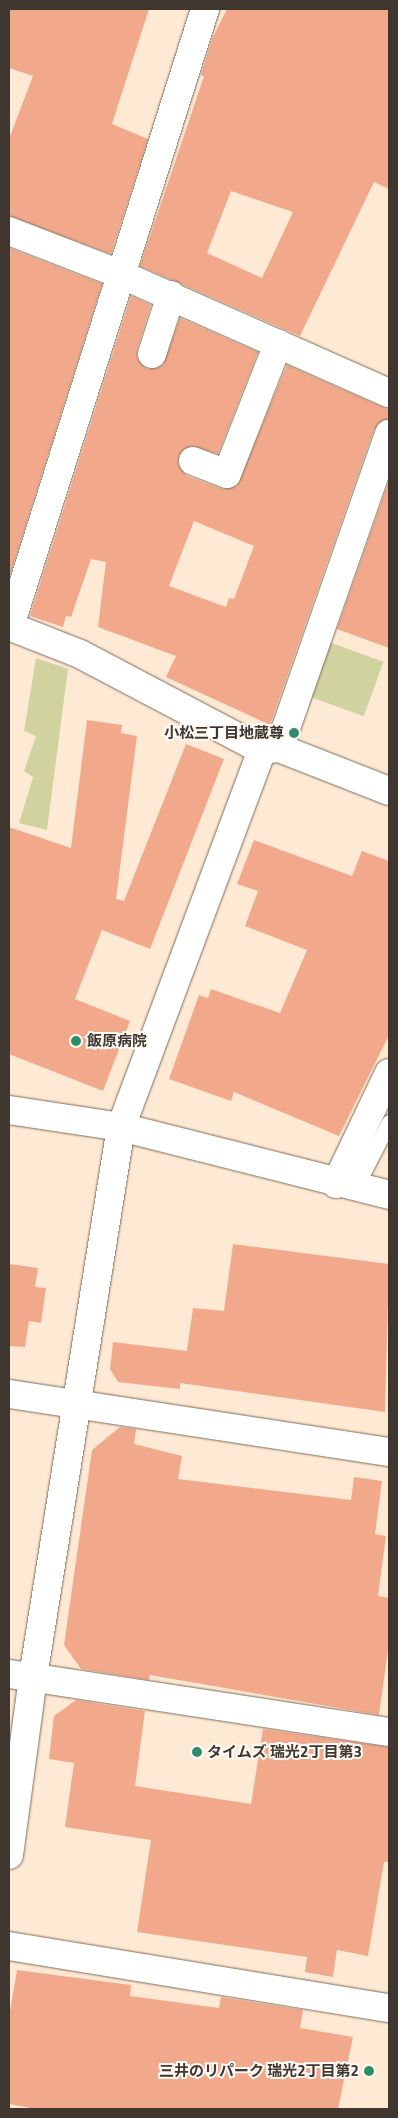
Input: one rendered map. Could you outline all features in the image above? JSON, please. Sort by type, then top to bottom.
[{"type":"street","points":[[205,9],[9,626],[80,654],[270,749],[389,791]]},
{"type":"street","points":[[9,231],[120,274],[389,393]]},
{"type":"street","points":[[152,354],[171,296]]},
{"type":"street","points":[[193,461],[227,474],[278,344]]},
{"type":"street","points":[[9,1851],[21,1676],[75,1404],[121,1127],[270,749],[389,434]]},
{"type":"street","points":[[345,1186],[389,1073]]},
{"type":"street","points":[[9,1110],[121,1127],[345,1186],[389,1195]]},
{"type":"street","points":[[9,1394],[389,1452]]},
{"type":"street","points":[[21,1676],[389,1732]]},
{"type":"street","points":[[9,1946],[389,2008]]},
{"type":"lane","points":[[345,1186],[389,1122]]},
{"type":"green space","points":[[329,642],[384,662],[364,716],[309,697]]},
{"type":"green space","points":[[36,658],[68,669],[47,830],[19,823],[33,777],[24,771],[36,736],[24,731]]},
{"type":"building","points":[[9,9],[149,9],[112,124],[148,139],[111,254],[9,216],[9,139],[33,76],[9,68]]},
{"type":"building","points":[[227,9],[389,9],[389,189],[374,182],[300,336],[140,266],[204,76],[201,75],[212,39]],"holes":[[[231,191],[293,212],[262,278],[207,253]]]},
{"type":"building","points":[[9,248],[102,284],[9,578]]},
{"type":"building","points":[[131,296],[151,305],[137,350],[137,358],[147,369],[163,365],[180,318],[258,352],[218,454],[191,446],[179,455],[178,464],[187,476],[222,489],[237,486],[287,365],[389,410],[389,419],[374,429],[270,725],[166,677],[176,656],[98,627],[106,562],[91,559],[71,617],[66,616],[63,627],[30,616]],"holes":[[[194,521],[254,546],[234,599],[229,598],[226,607],[169,586]]]},
{"type":"building","points":[[389,481],[389,648],[337,629]]},
{"type":"building","points":[[87,720],[122,725],[121,733],[137,736],[116,899],[124,901],[186,744],[224,759],[150,949],[102,930],[75,999],[130,1021],[103,1091],[9,1054],[9,827],[71,848]]},
{"type":"building","points":[[254,840],[352,876],[362,851],[389,861],[389,1035],[339,1136],[234,1092],[231,1101],[169,1079],[199,995],[208,998],[211,989],[280,1013],[307,950],[245,926],[258,891],[237,884]]},
{"type":"building","points":[[233,1244],[389,1264],[385,1412],[180,1383],[180,1389],[118,1382],[110,1369],[113,1342],[187,1351],[193,1308],[224,1311]]},
{"type":"building","points":[[9,1264],[38,1268],[35,1287],[46,1288],[41,1323],[29,1321],[25,1347],[9,1346]]},
{"type":"building","points":[[120,1427],[136,1429],[134,1444],[182,1456],[178,1479],[351,1500],[354,1477],[382,1481],[375,1534],[386,1536],[378,1596],[389,1598],[389,1643],[379,1715],[150,1675],[149,1680],[81,1669],[64,1645],[92,1450]]},
{"type":"building","points":[[76,1700],[145,1711],[135,1786],[251,1804],[263,1729],[389,1747],[389,1862],[384,1862],[368,1956],[337,1950],[333,1977],[305,1972],[307,1957],[137,1932],[151,1840],[65,1827],[74,1763],[49,1759],[54,1716]]},
{"type":"building","points":[[17,1970],[131,1985],[130,1996],[219,2008],[221,1997],[303,2010],[300,2028],[353,2037],[338,2109],[36,2109],[9,2104],[9,2017]]},
{"type":"place","name":"小松三丁目地蔵尊","points":[[294,733]]},
{"type":"place","name":"飯原病院","points":[[76,1041]]},
{"type":"place","name":"タイムズ 瑞光2丁目第3","points":[[197,1752]]},
{"type":"place","name":"三井のリパーク 瑞光2丁目第2","points":[[369,2071]]}]
